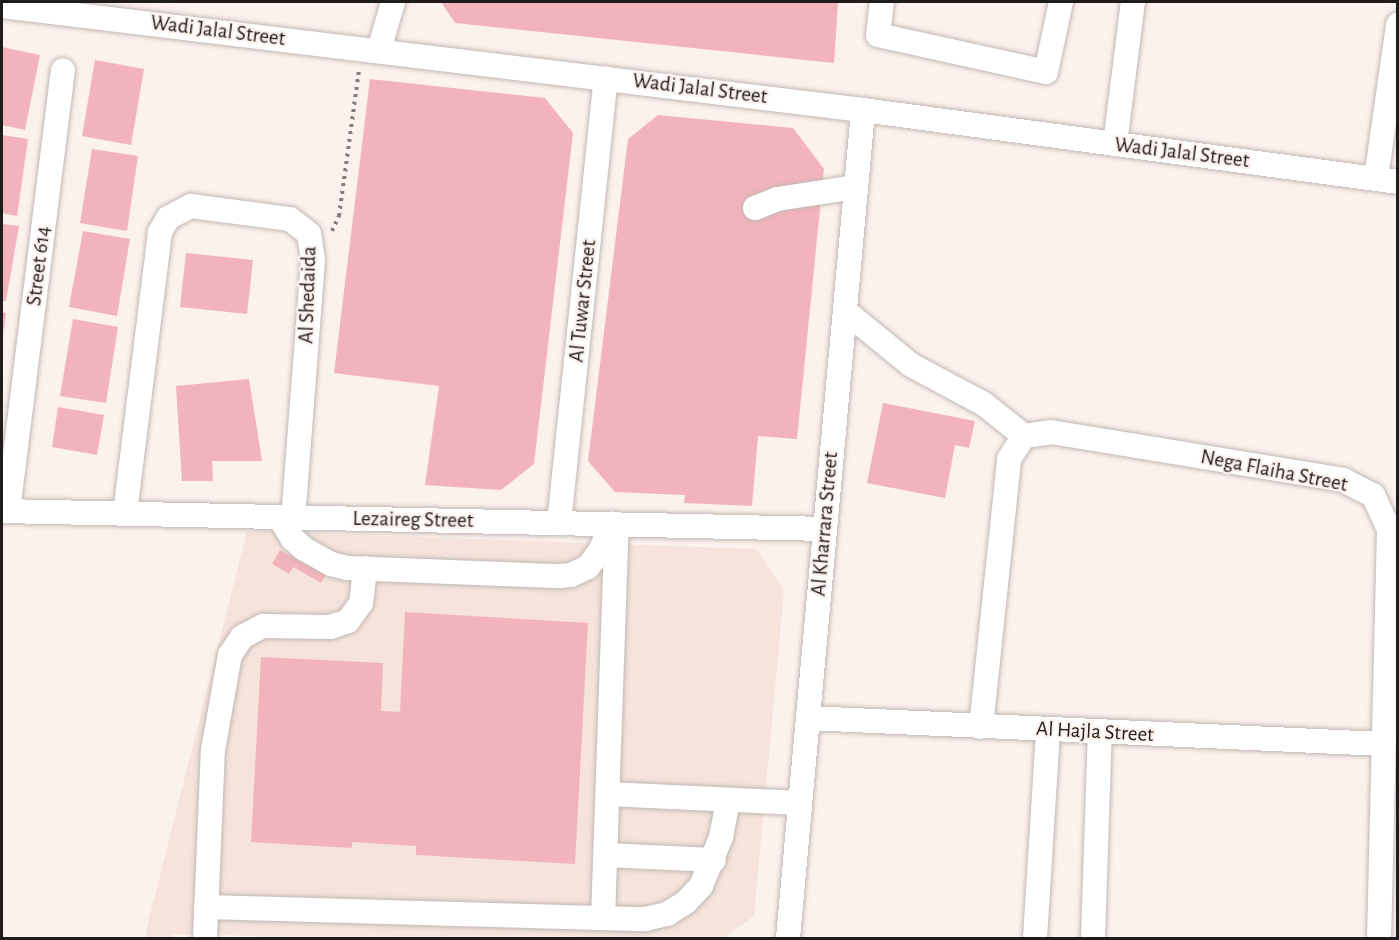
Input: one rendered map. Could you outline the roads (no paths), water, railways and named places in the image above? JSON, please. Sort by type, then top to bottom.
[{"type":"street","points":[[370,50],[393,2]]},
{"type":"street","points":[[882,2],[878,35],[1046,72],[1061,2]]},
{"type":"street","points":[[1115,144],[1133,2]]},
{"type":"street","name":"Wadi Jalal Street","points":[[2,6],[863,110],[1387,180]]},
{"type":"street","points":[[1387,180],[1398,25]]},
{"type":"street","name":"Street 614","points":[[5,511],[8,462],[63,70]]},
{"type":"street","name":"Al Tuwar Street","points":[[559,523],[606,78]]},
{"type":"street","name":"Al Kharrara Street","points":[[788,939],[863,110]]},
{"type":"street","points":[[755,208],[777,199],[855,187]]},
{"type":"street","name":"Al Shedaida","points":[[125,513],[160,232],[168,218],[191,206],[290,219],[309,234],[313,260],[286,517]]},
{"type":"street","points":[[844,310],[911,365],[984,404],[1024,436],[1009,459],[981,727]]},
{"type":"street","name":"Nega Flaiha Street","points":[[1024,436],[1051,432],[1343,480],[1373,495],[1389,530],[1393,588],[1383,744],[1390,794],[1379,939]]},
{"type":"street","name":"Lezaireg Street","points":[[5,511],[825,529]]},
{"type":"street","points":[[286,517],[293,539],[316,557],[347,568],[570,575],[580,572],[595,560],[614,524]]},
{"type":"street","points":[[603,918],[614,524]]},
{"type":"street","points":[[205,939],[213,750],[230,655],[242,637],[263,626],[330,627],[348,621],[361,603],[365,568]]},
{"type":"street","name":"Al Hajla Street","points":[[808,718],[1383,744]]},
{"type":"street","points":[[1035,939],[1048,730]]},
{"type":"street","points":[[1093,939],[1100,732]]},
{"type":"street","points":[[608,794],[800,803]]},
{"type":"street","points":[[206,907],[645,919],[666,914],[686,902],[701,886],[714,860],[728,800]]},
{"type":"street","points":[[606,855],[714,860]]}]
